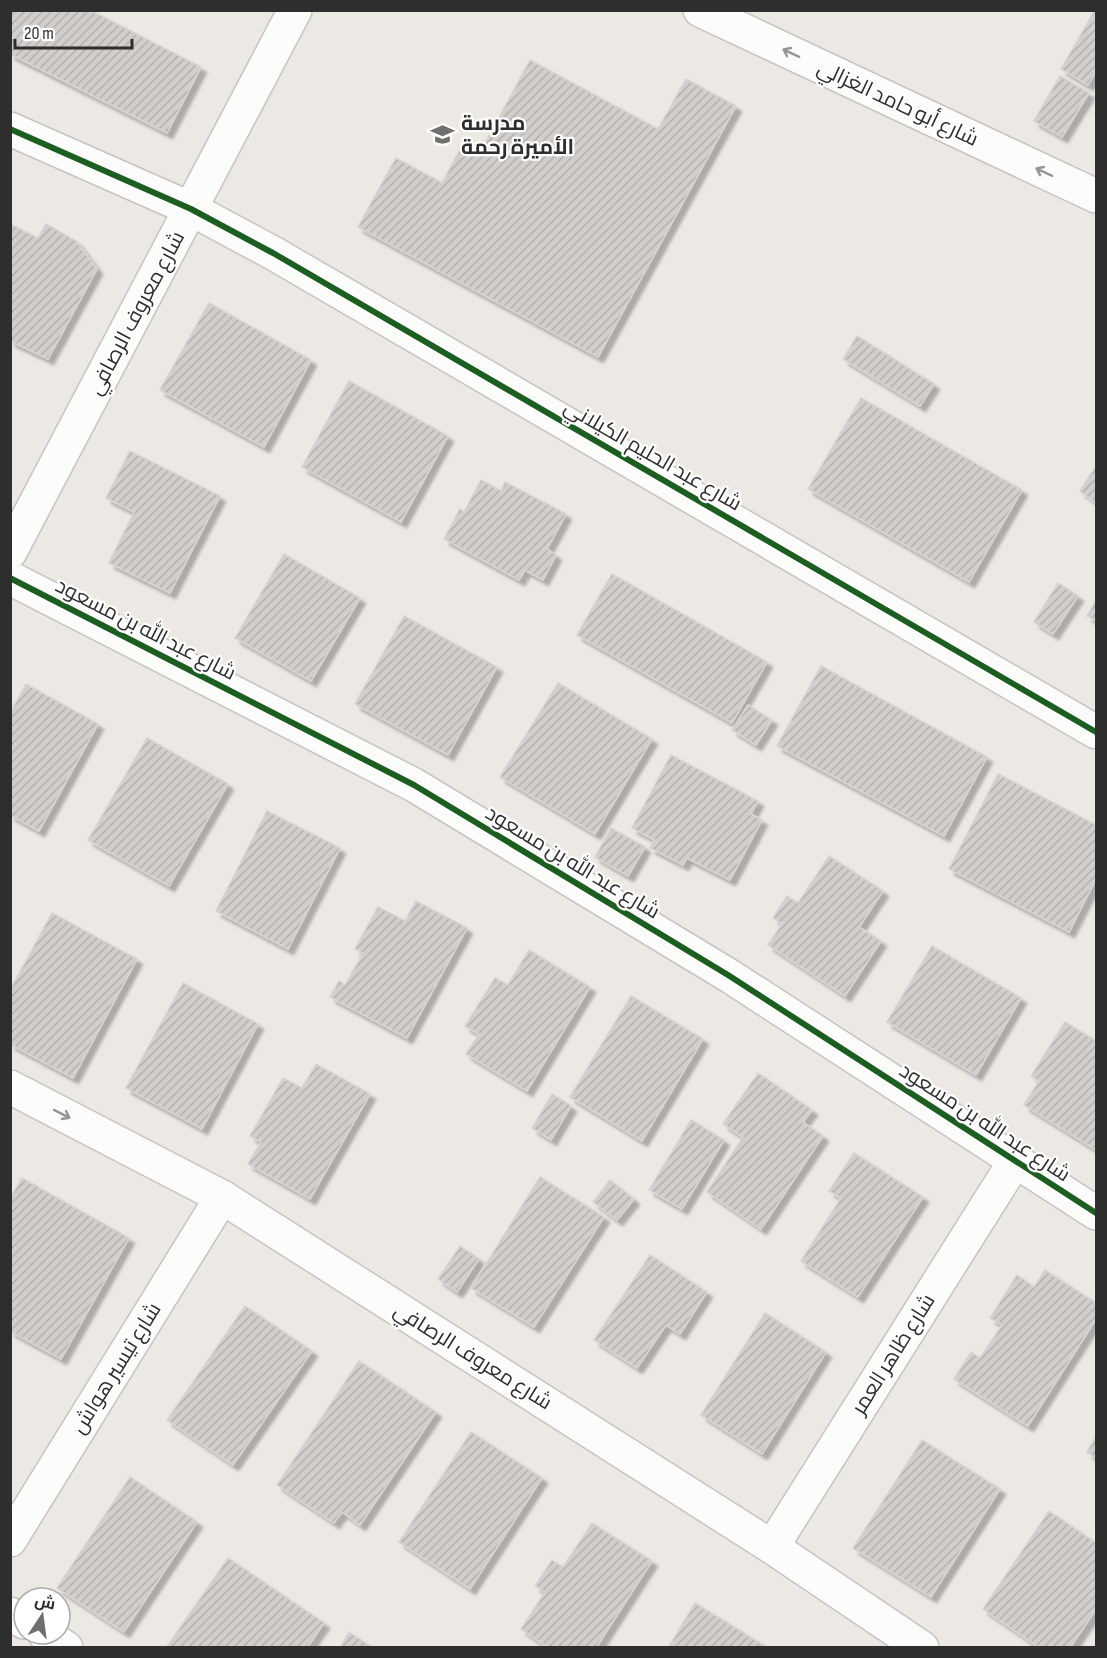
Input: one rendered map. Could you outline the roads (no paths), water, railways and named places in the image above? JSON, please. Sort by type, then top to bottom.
[{"type":"street","name":"شارع معروف الرصافي","points":[[10,552],[295,10]]},
{"type":"street","name":"شارع أبو حامد الغزالي","points":[[700,10],[1096,196]]},
{"type":"street","points":[[10,129],[191,209]]},
{"type":"street","name":"شارع عبد الحليم الكيلاني","points":[[191,209],[273,253],[1096,732]]},
{"type":"street","name":"شارع عبد الله بن مسعود","points":[[10,578],[414,785],[728,975],[1096,1213]]},
{"type":"street","name":"شارع معروف الرصافي","points":[[10,1087],[222,1197],[772,1547],[922,1647]]},
{"type":"street","name":"شارع ظاهر العمر","points":[[772,1547],[1015,1161]]},
{"type":"street","name":"شارع تيسير هواش","points":[[10,1540],[222,1197]]},
{"type":"place","name":"مدرسة الأميرة رحمة","points":[[443,135]]}]
